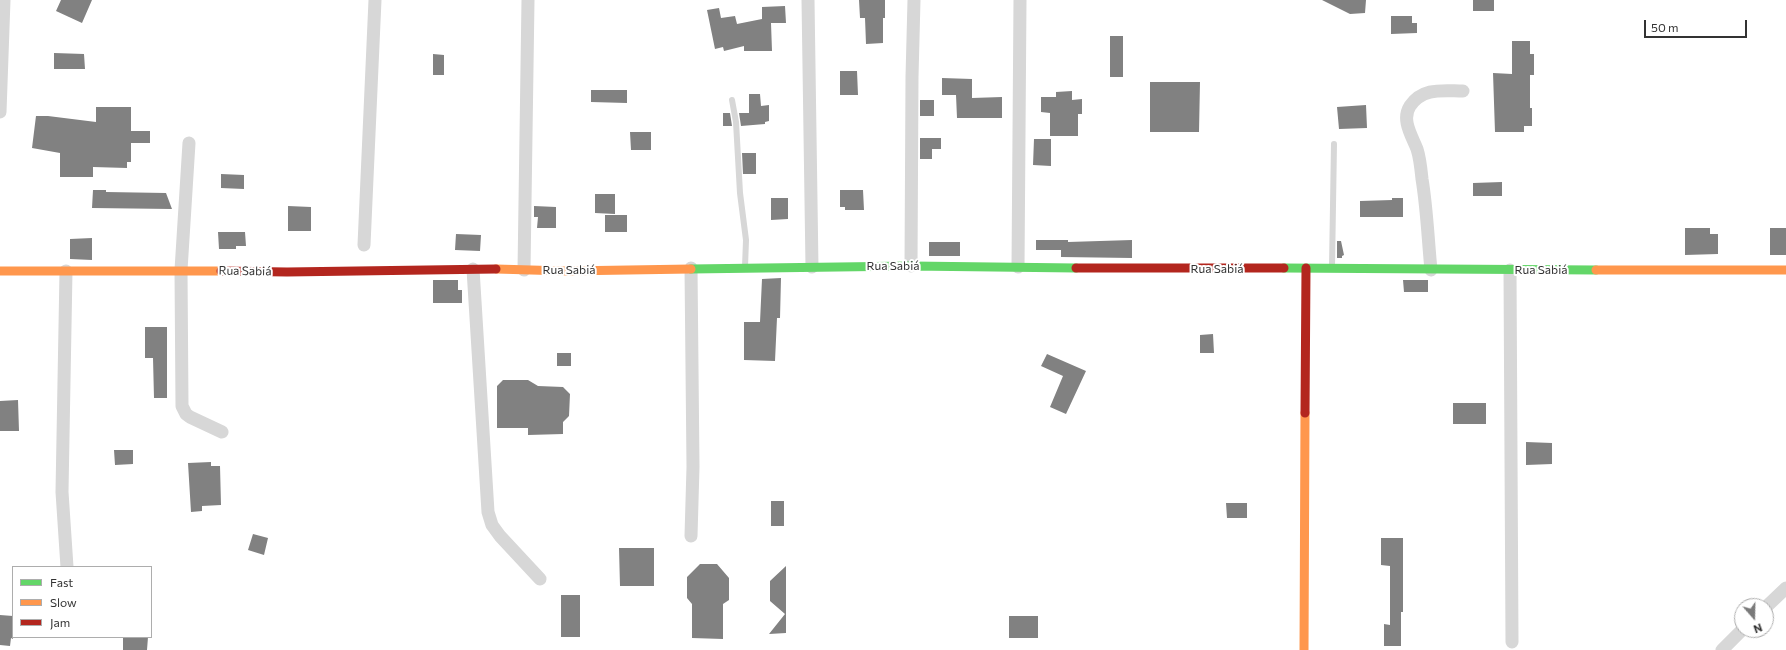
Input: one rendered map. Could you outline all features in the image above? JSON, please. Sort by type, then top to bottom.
[{"type":"street","points":[[0,112],[4,0]]},
{"type":"street","points":[[364,245],[375,0]]},
{"type":"street","points":[[524,270],[528,0]]},
{"type":"street","points":[[808,0],[812,267]]},
{"type":"street","points":[[912,266],[912,77],[914,0]]},
{"type":"street","points":[[1018,266],[1020,0]]},
{"type":"street","points":[[1431,270],[1424,190],[1419,158],[1410,133],[1407,116],[1410,106],[1423,93],[1430,91],[1463,91]]},
{"type":"street","points":[[189,143],[181,270],[182,406],[186,414],[222,432]]},
{"type":"street","name":"Rua Sabiá","points":[[0,271],[181,270],[287,272],[473,269],[566,271],[745,267],[912,266],[1191,269],[1332,268],[1431,270],[1786,270]]},
{"type":"street","points":[[691,268],[693,459],[691,536]]},
{"type":"street","points":[[1304,650],[1306,268]]},
{"type":"street","points":[[473,269],[488,512],[492,524],[500,536],[540,579]]},
{"type":"street","points":[[1510,270],[1512,642]]},
{"type":"street","points":[[66,271],[62,492],[67,566]]},
{"type":"street","points":[[1774,599],[1786,588]]},
{"type":"street","points":[[1722,650],[1734,638]]},
{"type":"lane","points":[[732,100],[736,122],[740,193],[746,240],[745,267]]},
{"type":"lane","points":[[1332,268],[1334,144]]},
{"type":"building","points":[[61,0],[92,0],[82,23],[56,11]]},
{"type":"building","points":[[859,0],[885,0],[883,43],[866,44],[865,18],[860,18]]},
{"type":"building","points":[[1322,0],[1366,0],[1365,13],[1350,14]]},
{"type":"building","points":[[1473,0],[1494,0],[1494,11],[1473,11]]},
{"type":"building","points":[[785,6],[786,23],[771,23],[772,51],[744,51],[744,46],[724,51],[723,47],[715,49],[707,10],[719,8],[721,18],[735,16],[737,24],[762,19],[762,7]]},
{"type":"building","points":[[1391,16],[1412,16],[1412,23],[1417,23],[1417,33],[1391,34]]},
{"type":"building","points":[[1110,36],[1123,36],[1123,77],[1110,77]]},
{"type":"building","points":[[1512,41],[1530,41],[1530,54],[1534,54],[1534,75],[1530,75],[1530,108],[1532,108],[1532,126],[1524,126],[1524,132],[1495,132],[1493,73],[1512,74]]},
{"type":"building","points":[[54,53],[84,54],[85,69],[54,69]]},
{"type":"building","points":[[433,54],[444,55],[444,75],[433,75]]},
{"type":"building","points":[[840,71],[857,71],[858,95],[840,95]]},
{"type":"building","points":[[942,78],[972,79],[972,98],[1002,97],[1002,118],[957,118],[956,95],[942,95]]},
{"type":"building","points":[[1150,82],[1200,82],[1199,132],[1150,132]]},
{"type":"building","points":[[591,90],[627,90],[627,103],[591,102]]},
{"type":"building","points":[[1072,91],[1072,100],[1082,99],[1082,114],[1078,114],[1078,136],[1050,136],[1050,113],[1041,112],[1041,97],[1056,97],[1056,92]]},
{"type":"building","points":[[749,94],[760,94],[761,106],[769,105],[769,121],[765,122],[765,124],[741,126],[739,113],[749,113]]},
{"type":"building","points":[[920,100],[934,100],[934,116],[920,116]]},
{"type":"building","points":[[1366,105],[1367,128],[1339,129],[1337,107]]},
{"type":"building","points":[[96,107],[131,107],[131,131],[150,131],[150,143],[131,143],[131,162],[127,162],[127,168],[93,167],[93,177],[60,177],[60,153],[32,148],[36,116],[96,122]]},
{"type":"building","points":[[723,113],[730,113],[732,126],[723,126]]},
{"type":"building","points":[[630,132],[651,132],[651,150],[631,150]]},
{"type":"building","points":[[920,138],[941,138],[941,149],[932,149],[932,159],[920,159]]},
{"type":"building","points":[[1034,139],[1051,139],[1051,166],[1033,165]]},
{"type":"building","points":[[742,153],[756,153],[756,174],[743,174]]},
{"type":"building","points":[[221,174],[244,175],[244,189],[221,188]]},
{"type":"building","points":[[1502,182],[1502,196],[1473,196],[1473,183]]},
{"type":"building","points":[[93,190],[106,190],[106,192],[166,193],[172,209],[92,208]]},
{"type":"building","points":[[840,190],[863,190],[864,210],[845,210],[845,207],[840,207]]},
{"type":"building","points":[[595,194],[615,194],[615,214],[595,213]]},
{"type":"building","points":[[771,198],[788,198],[788,219],[771,220]]},
{"type":"building","points":[[1392,198],[1403,198],[1403,217],[1360,217],[1360,201],[1392,200]]},
{"type":"building","points":[[288,206],[311,207],[311,231],[288,231]]},
{"type":"building","points":[[534,206],[556,207],[556,228],[537,228],[538,217],[534,217]]},
{"type":"building","points":[[605,215],[627,215],[627,232],[605,232]]},
{"type":"building","points":[[1685,228],[1710,228],[1710,234],[1718,234],[1718,254],[1685,255]]},
{"type":"building","points":[[1770,228],[1786,228],[1786,255],[1770,255]]},
{"type":"building","points":[[218,232],[245,232],[246,246],[236,246],[236,249],[219,249]]},
{"type":"building","points":[[456,234],[481,235],[480,251],[455,250]]},
{"type":"building","points":[[92,238],[92,260],[70,259],[70,239]]},
{"type":"building","points":[[1036,240],[1068,240],[1068,242],[1132,240],[1132,258],[1061,257],[1061,250],[1036,250]]},
{"type":"building","points":[[1337,241],[1341,241],[1344,255],[1342,258],[1337,258]]},
{"type":"building","points":[[929,242],[960,242],[960,256],[929,256]]},
{"type":"building","points":[[781,278],[780,318],[777,318],[775,361],[744,360],[744,322],[760,322],[762,279]]},
{"type":"building","points":[[433,280],[458,280],[458,290],[462,290],[462,303],[433,303]]},
{"type":"building","points":[[1403,280],[1428,280],[1428,292],[1404,292]]},
{"type":"building","points":[[145,327],[167,327],[167,398],[154,398],[153,358],[145,358]]},
{"type":"building","points":[[1213,334],[1214,353],[1200,353],[1200,335]]},
{"type":"building","points":[[557,353],[571,353],[571,366],[557,366]]},
{"type":"building","points":[[1047,354],[1086,371],[1066,414],[1050,407],[1063,376],[1041,366]]},
{"type":"building","points":[[503,380],[528,380],[538,386],[563,387],[570,394],[569,416],[563,422],[563,434],[528,435],[528,428],[497,428],[497,386]]},
{"type":"building","points":[[18,400],[19,431],[0,431],[0,401]]},
{"type":"building","points":[[1453,403],[1486,403],[1486,424],[1453,424]]},
{"type":"building","points":[[1526,442],[1552,443],[1552,464],[1526,465]]},
{"type":"building","points":[[114,450],[133,450],[133,464],[115,465]]},
{"type":"building","points":[[211,462],[211,466],[220,466],[221,505],[202,506],[202,511],[191,512],[188,463]]},
{"type":"building","points":[[771,501],[784,501],[784,526],[771,526]]},
{"type":"building","points":[[1226,503],[1247,503],[1247,518],[1227,518]]},
{"type":"building","points":[[253,534],[268,538],[264,555],[248,550]]},
{"type":"building","points":[[1381,538],[1403,538],[1403,612],[1401,612],[1401,646],[1384,646],[1384,624],[1390,625],[1390,566],[1381,565]]},
{"type":"building","points":[[619,548],[654,548],[654,586],[620,586]]},
{"type":"building","points":[[700,564],[717,564],[729,578],[729,600],[723,604],[723,639],[692,638],[692,604],[687,598],[687,577]]},
{"type":"building","points":[[786,566],[786,633],[769,634],[785,614],[770,601],[770,581]]},
{"type":"building","points":[[561,595],[580,595],[580,637],[561,637]]},
{"type":"building","points":[[0,615],[12,616],[13,639],[11,638],[10,646],[0,645]]},
{"type":"building","points":[[1009,616],[1038,616],[1038,638],[1009,638]]},
{"type":"building","points":[[123,638],[148,638],[147,650],[123,650]]},
{"type":"traffic: fast","points":[[691,269],[911,266],[1076,268]]},
{"type":"traffic: fast","points":[[1284,268],[1596,270]]},
{"type":"traffic: slow","points":[[496,269],[566,271],[691,269]]},
{"type":"traffic: slow","points":[[1596,270],[1786,270]]},
{"type":"traffic: slow","points":[[0,271],[221,271]]},
{"type":"traffic: slow","points":[[1304,650],[1305,413]]},
{"type":"traffic: jam","points":[[1076,268],[1284,268]]},
{"type":"traffic: jam","points":[[1305,413],[1306,268]]},
{"type":"traffic: jam","points":[[221,271],[287,272],[496,269]]}]
